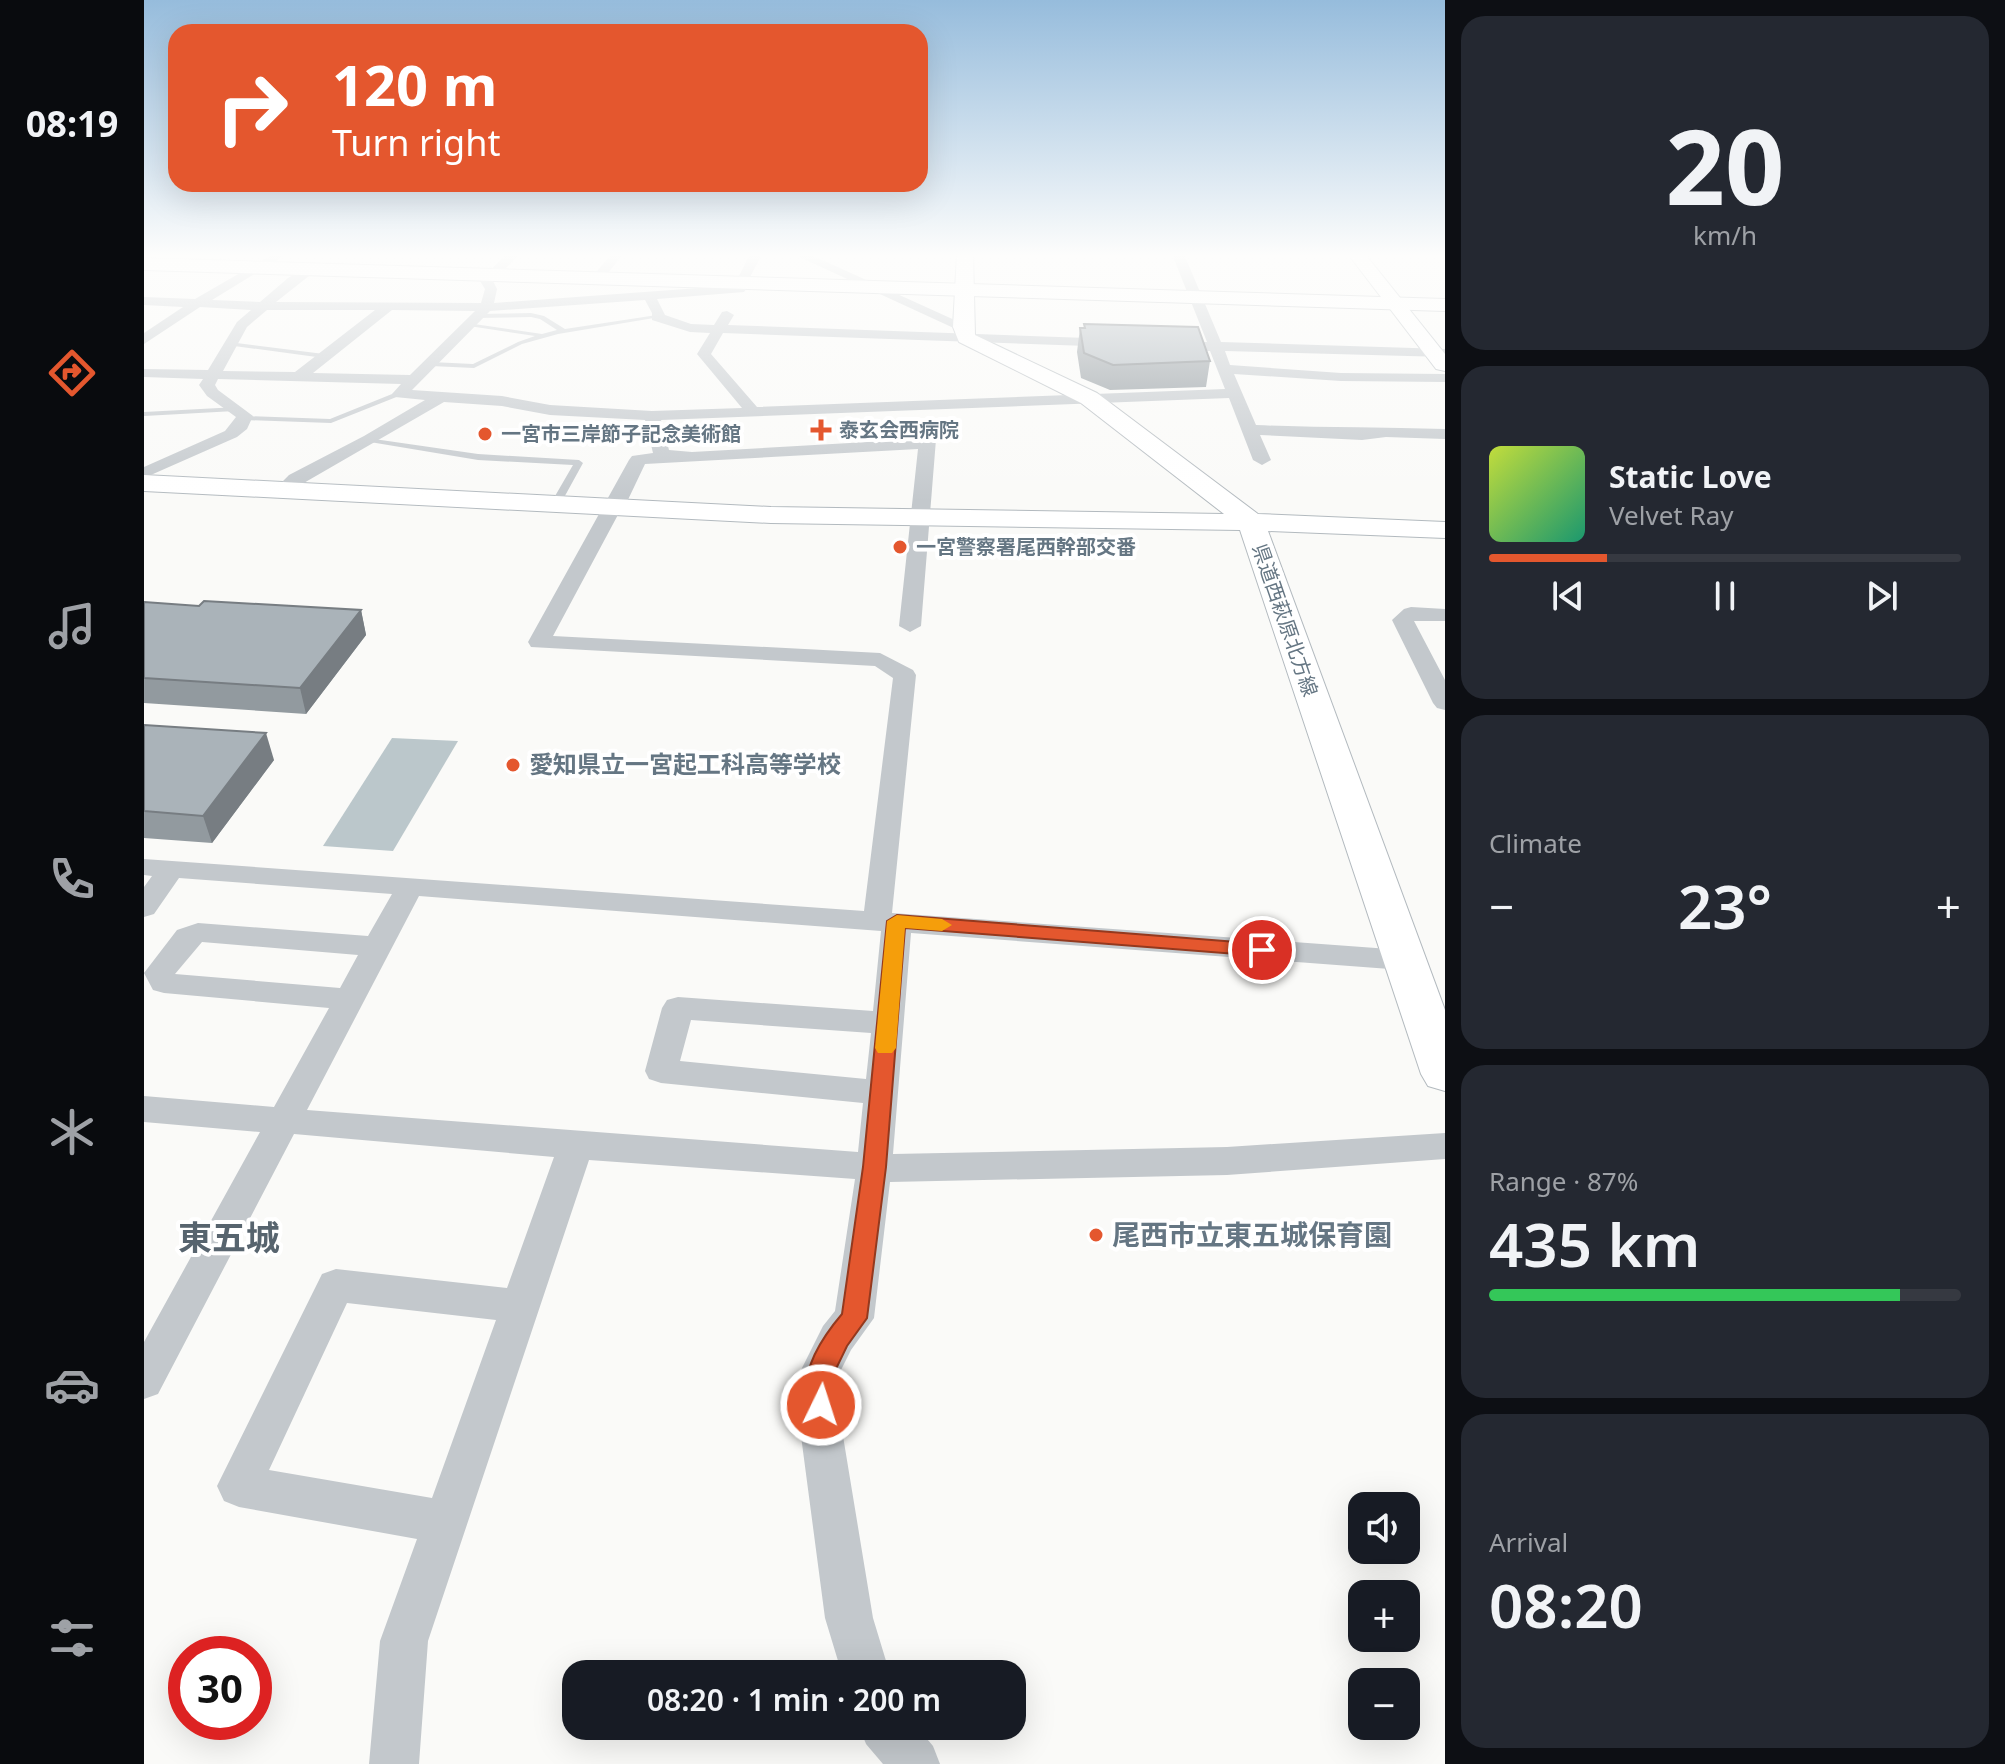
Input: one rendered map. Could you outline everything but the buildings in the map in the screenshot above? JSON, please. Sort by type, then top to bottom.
[{"type":"street","points":[[144,473],[231,434],[240,413],[208,389],[234,336]]},
{"type":"street","points":[[300,376],[350,336]]},
{"type":"street","points":[[400,394],[459,336]]},
{"type":"street","points":[[715,336],[704,354],[743,397],[752,412]]},
{"type":"street","name":"県道西萩原北方線","points":[[972,336],[1092,400],[1251,522],[1445,1074]]},
{"type":"street","points":[[1025,336],[1134,344]]},
{"type":"street","points":[[1210,336],[1227,369],[1262,460]]},
{"type":"street","points":[[1420,336],[1442,363]]},
{"type":"street","points":[[1150,344],[1442,363]]},
{"type":"street","points":[[1424,377],[1442,363]]},
{"type":"street","points":[[1227,369],[1341,377],[1424,377],[1445,389]]},
{"type":"street","points":[[144,373],[415,380]]},
{"type":"street","points":[[400,394],[502,401],[550,410],[652,416],[1092,400],[1214,388],[1237,393]]},
{"type":"street","points":[[283,490],[295,479],[370,440],[441,397]]},
{"type":"street","points":[[910,626],[932,406]]},
{"type":"street","points":[[652,416],[661,452],[667,456]]},
{"type":"street","points":[[1251,430],[1362,435],[1386,432],[1445,434]]},
{"type":"street","points":[[862,1660],[849,1618],[822,1436],[819,1374],[837,1338],[854,1318],[874,1167],[887,1023],[887,921],[905,675],[880,660],[539,642],[638,460],[926,444]]},
{"type":"street","points":[[144,483],[771,515],[1251,522],[1445,530]]},
{"type":"street","points":[[1445,615],[1411,613],[1403,620],[1445,703]]},
{"type":"street","points":[[144,908],[158,868],[1403,960]]},
{"type":"street","points":[[144,1381],[410,886]]},
{"type":"street","points":[[350,999],[164,983],[159,973],[187,937],[198,932],[378,947]]},
{"type":"street","points":[[881,1093],[661,1071],[678,1008],[887,1023]]},
{"type":"street","points":[[144,1109],[907,1169],[1227,1161],[1445,1146]]},
{"type":"street","points":[[394,1764],[404,1641],[576,1145]]},
{"type":"street","points":[[445,1522],[239,1486],[336,1285],[520,1306]]},
{"type":"street","points":[[895,1740],[915,1764]]},
{"type":"lane","points":[[431,364],[474,366],[520,343],[542,336]]},
{"type":"lane","points":[[229,344],[324,356]]},
{"type":"lane","points":[[144,414],[240,413],[331,421],[400,394]]},
{"type":"lane","points":[[370,440],[478,457],[579,463],[556,503]]},
{"type":"shaded area","points":[[392,738],[458,741],[393,851],[323,846]]},
{"type":"slow traffic","points":[[885,1048],[897,921],[942,925]]},
{"type":"place","name":"泰玄会西病院","points":[[821,430]]},
{"type":"place","name":"一宮市三岸節子記念美術館","points":[[485,434]]},
{"type":"place","name":"一宮警察署尾西幹部交番","points":[[900,547]]},
{"type":"place","name":"愛知県立一宮起工科高等学校","points":[[513,765]]},
{"type":"place","name":"尾西市立東五城保育園","points":[[1096,1235]]},
{"type":"district","name":"東五城","points":[[229,1238]]},
{"type":"route","points":[[821,1405],[819,1374],[837,1338],[854,1318],[874,1167],[897,921],[1262,950]]}]
